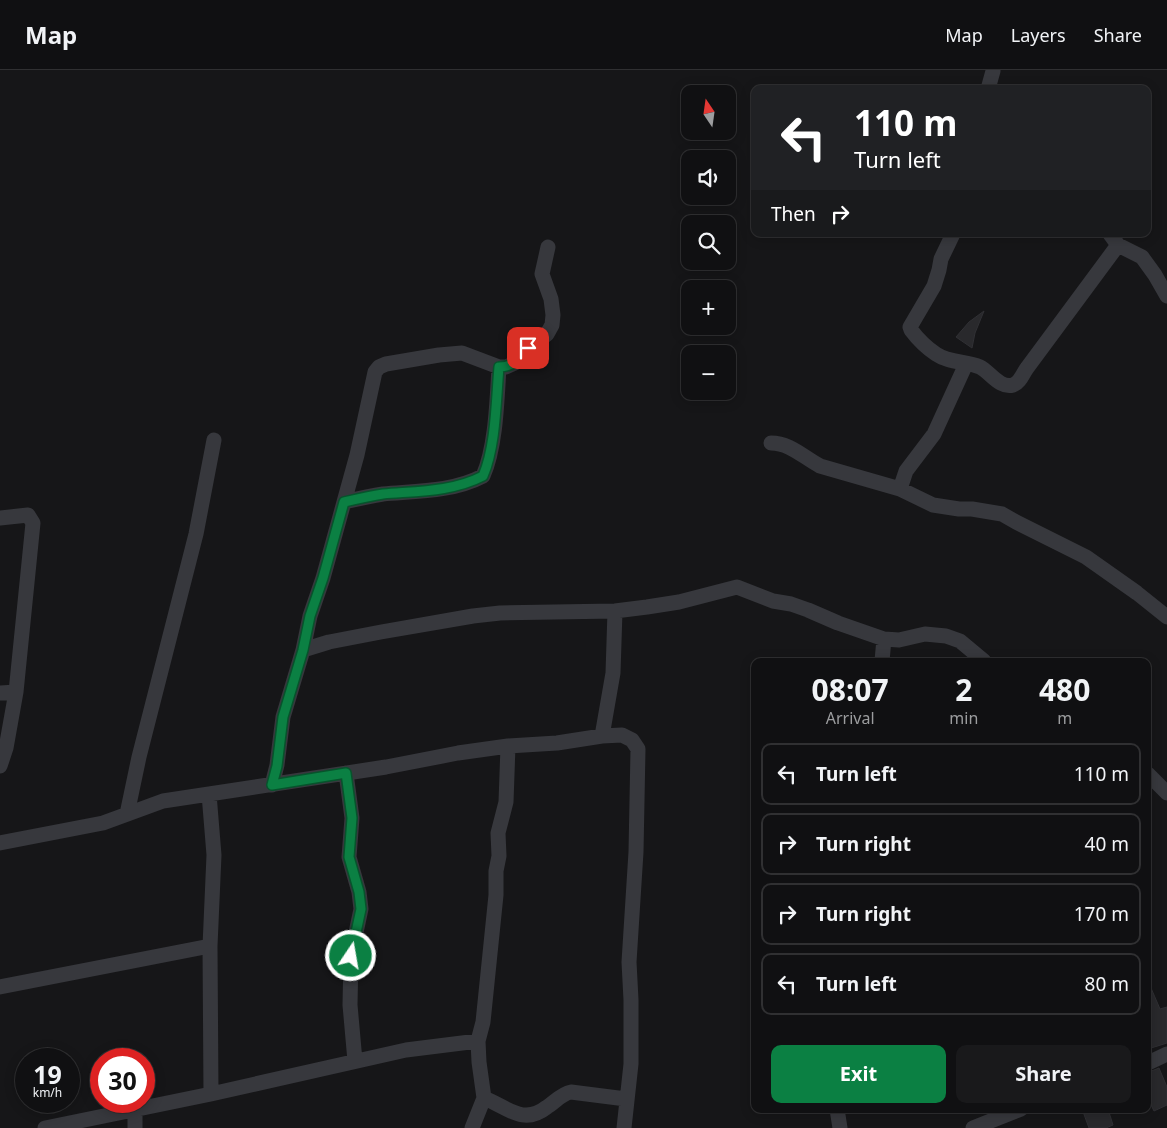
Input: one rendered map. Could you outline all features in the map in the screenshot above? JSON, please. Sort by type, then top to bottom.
[{"type":"street","points":[[989,85],[993,71]]},
{"type":"street","points":[[952,237],[941,259],[940,270],[934,286],[910,328],[940,357],[980,368],[997,381],[1008,385],[1014,385],[1019,381],[1097,271],[1114,239],[1142,257],[1155,274],[1167,296]]},
{"type":"street","points":[[272,785],[278,758],[283,717],[357,455],[375,372],[379,367],[386,364],[462,353],[499,367],[506,367],[515,363],[528,348],[547,334],[552,325],[551,299],[542,274],[548,247]]},
{"type":"street","points":[[900,489],[906,472],[934,434],[966,364]]},
{"type":"street","points":[[344,502],[380,494],[426,491],[460,484],[483,476],[487,468],[495,422],[499,367]]},
{"type":"street","points":[[127,814],[139,757],[196,534],[214,440]]},
{"type":"street","points":[[771,443],[789,446],[807,460],[820,466],[900,489],[933,505],[1002,514],[1086,557],[1167,617]]},
{"type":"street","points":[[0,518],[28,516],[33,523],[16,692],[6,748],[0,766]]},
{"type":"street","points":[[303,650],[329,642],[472,616],[500,613],[616,611],[679,602],[737,587],[773,601],[808,610],[884,639],[898,640],[925,634],[946,636],[960,641],[980,658]]},
{"type":"street","points":[[602,736],[613,673],[616,611]]},
{"type":"street","points":[[882,658],[884,639]]},
{"type":"street","points":[[0,693],[16,692]]},
{"type":"street","points":[[0,843],[103,823],[164,801],[346,773],[458,753],[508,746],[557,743],[602,736],[622,736],[632,740],[638,749],[636,852],[629,962],[631,1064],[624,1128]]},
{"type":"street","points":[[472,1128],[484,1098],[478,1041],[483,1022],[495,904],[496,871],[500,856],[498,833],[506,802],[508,746]]},
{"type":"street","points":[[346,773],[352,818],[349,857],[359,892],[361,909],[351,956],[350,1005],[355,1061]]},
{"type":"street","points":[[1151,777],[1167,793]]},
{"type":"street","points":[[209,794],[214,855],[210,946],[210,1094]]},
{"type":"street","points":[[0,987],[210,946]]},
{"type":"street","points":[[155,1105],[406,1050],[478,1041]]},
{"type":"street","points":[[1151,1062],[1167,1054]]},
{"type":"street","points":[[484,1098],[524,1116],[536,1114],[564,1094],[570,1092],[626,1100]]},
{"type":"street","points":[[45,1128],[116,1113]]},
{"type":"street","points":[[135,1113],[135,1128]]},
{"type":"street","points":[[838,1113],[840,1128]]},
{"type":"street","points":[[973,1128],[1011,1113]]},
{"type":"building","points":[[984,311],[975,333],[972,348],[956,337],[969,322]]},
{"type":"building","points":[[1151,988],[1160,1009],[1167,1007],[1167,1043],[1151,1048]]},
{"type":"building","points":[[1159,1068],[1167,1087],[1167,1105],[1154,1111],[1151,1105],[1151,1071]]},
{"type":"building","points":[[1083,1113],[1109,1113],[1113,1125],[1106,1128],[1089,1128]]},
{"type":"route","points":[[351,956],[361,909],[359,892],[349,857],[352,818],[346,773],[272,785],[277,766],[283,717],[303,650],[310,616],[323,578],[344,502],[380,494],[426,491],[460,484],[483,476],[487,468],[495,422],[499,367],[506,367],[515,363],[528,348]]}]
